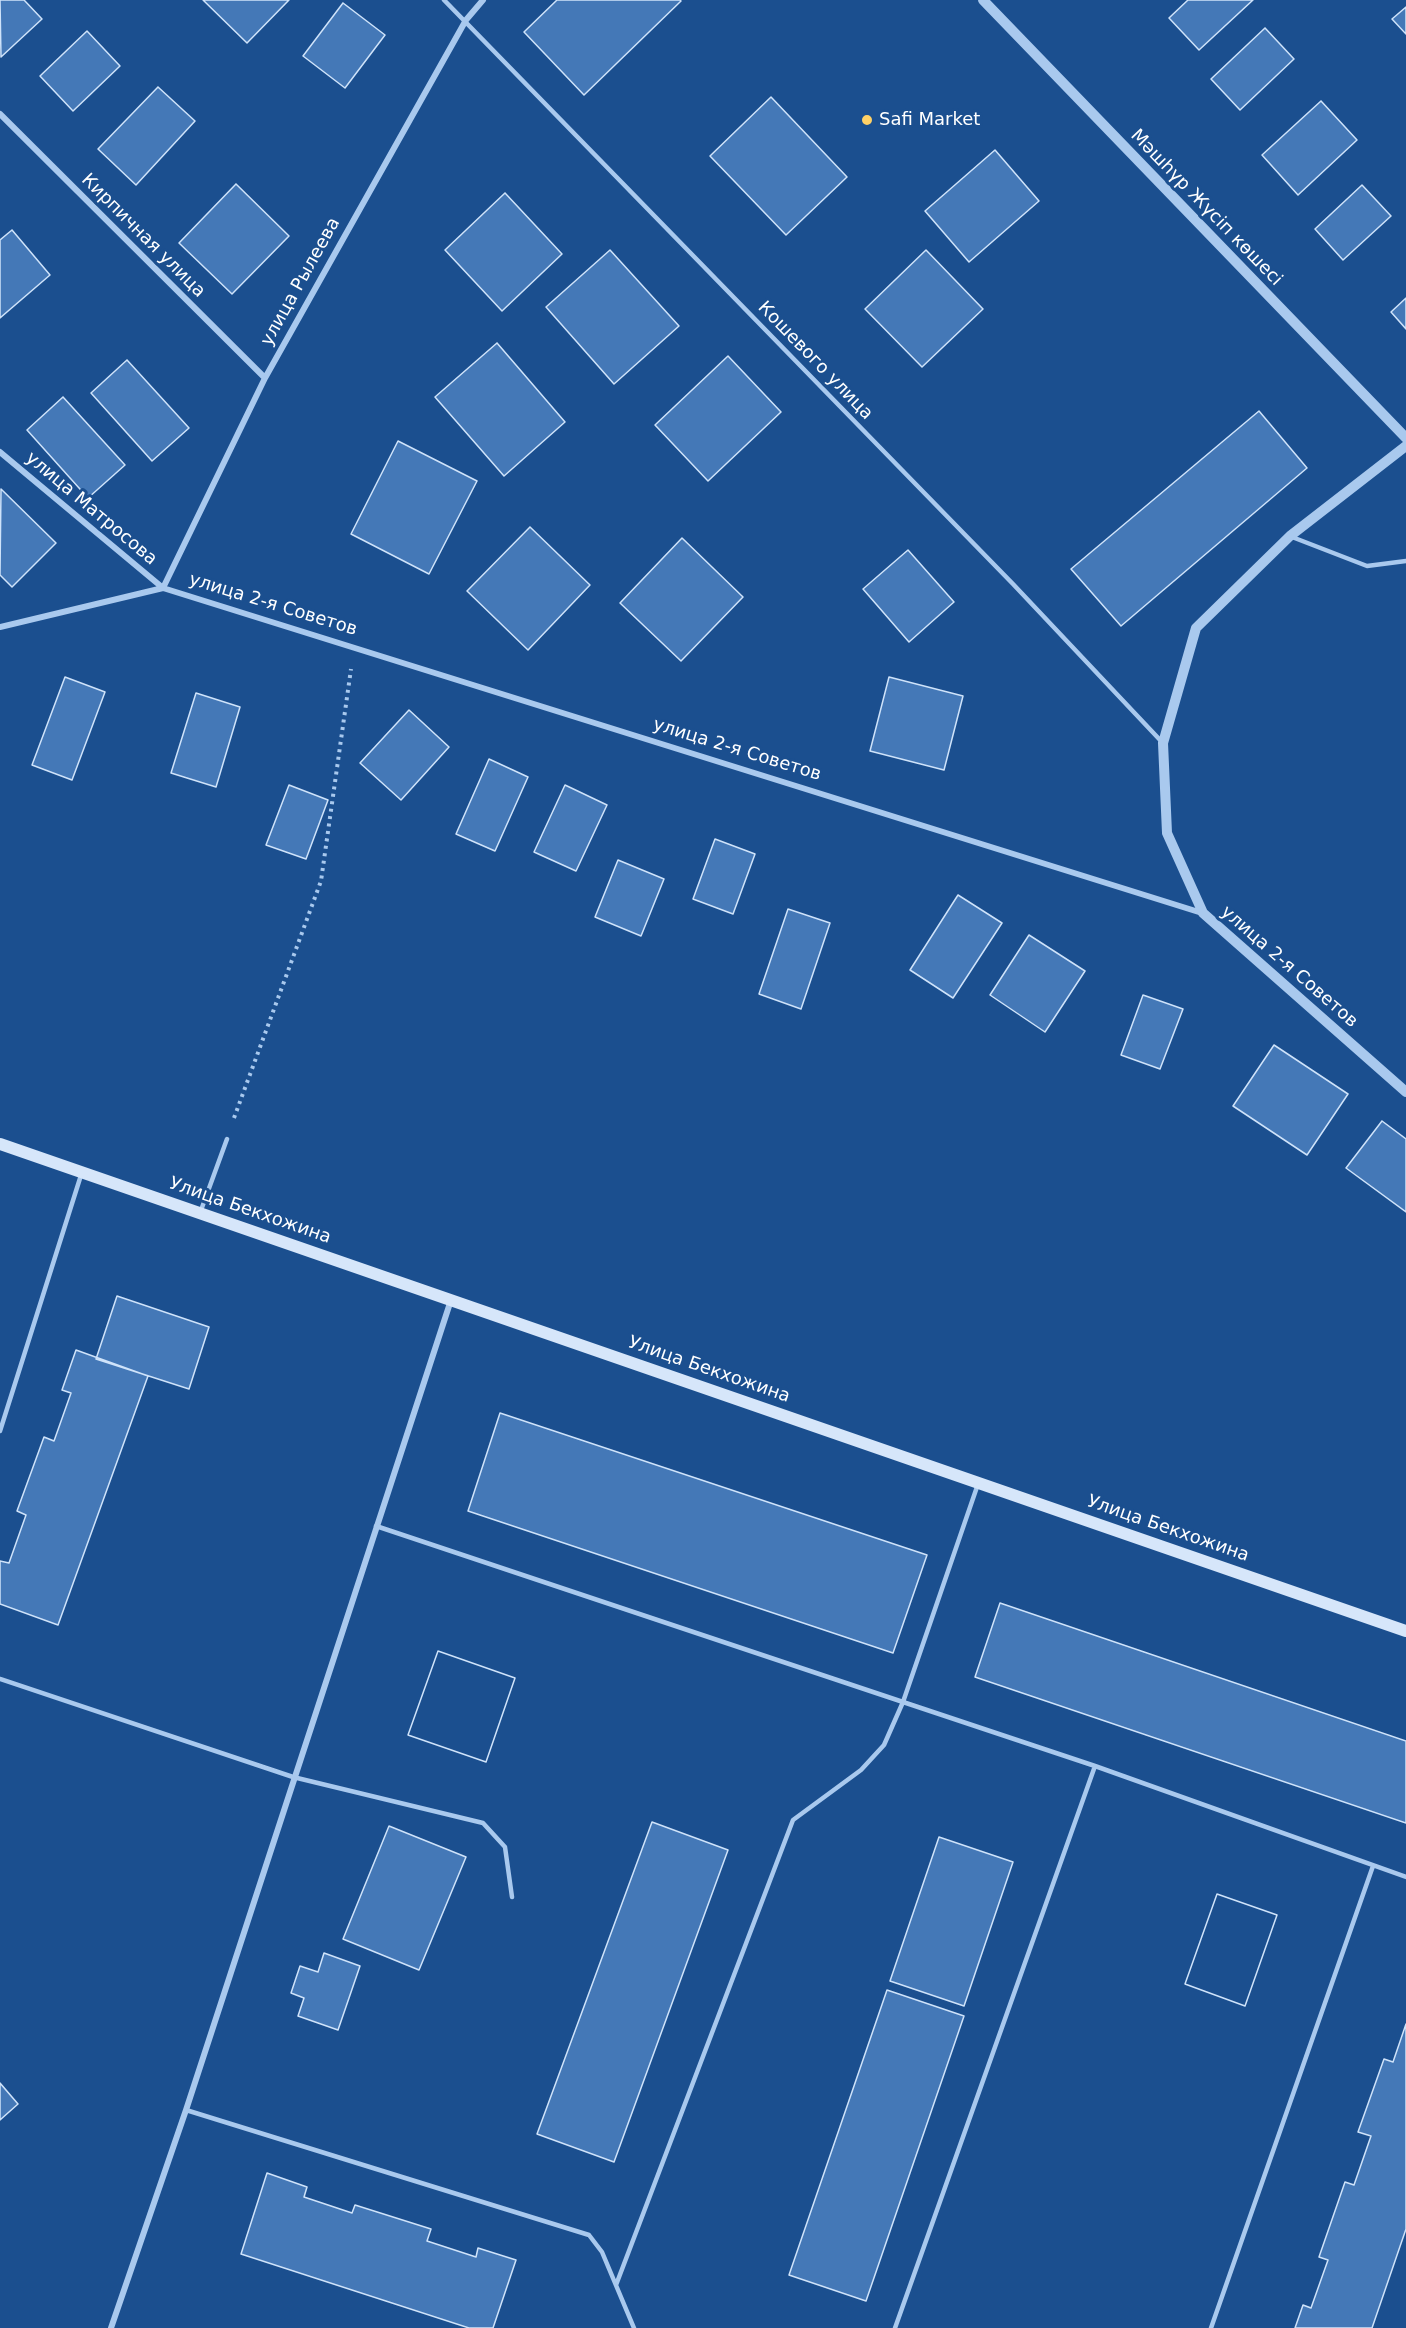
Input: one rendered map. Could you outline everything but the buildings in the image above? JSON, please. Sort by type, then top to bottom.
[{"type":"main road","name":"Улица Бекхожина","points":[[0,1144],[1406,1631]]},
{"type":"street","name":"улица Рылеева","points":[[163,588],[265,378],[466,20],[483,0]]},
{"type":"street","name":"Мәшһүр Жүсіп көшесі","points":[[983,0],[1406,438]]},
{"type":"street","name":"Кирпичная улица","points":[[0,114],[265,378]]},
{"type":"street","points":[[1203,913],[1167,833],[1163,743],[1196,628],[1290,536],[1406,446]]},
{"type":"street","name":"улица Матросова","points":[[0,452],[163,588]]},
{"type":"street","name":"улица 2-я Советов","points":[[0,627],[163,588],[1203,913],[1406,1092]]},
{"type":"street","points":[[111,2328],[186,2110],[293,1777],[451,1300]]},
{"type":"lane","name":"Кошевого улица","points":[[444,0],[466,20],[1163,743]]},
{"type":"lane","points":[[1290,536],[1367,566],[1406,561]]},
{"type":"lane","points":[[200,1213],[227,1139]]},
{"type":"lane","points":[[0,1431],[82,1172]]},
{"type":"lane","points":[[616,2285],[793,1820],[861,1770],[884,1745],[903,1702],[978,1481]]},
{"type":"lane","points":[[376,1526],[1095,1766],[1406,1878]]},
{"type":"lane","points":[[0,1678],[293,1777],[483,1823],[505,1847],[512,1897]]},
{"type":"lane","points":[[895,2328],[1095,1766]]},
{"type":"lane","points":[[1211,2328],[1373,1866]]},
{"type":"lane","points":[[186,2110],[589,2235],[602,2252],[634,2328]]},
{"type":"path","points":[[227,1139],[321,881],[354,647]]},
{"type":"place","name":"Safi Market","points":[[867,120]]}]
